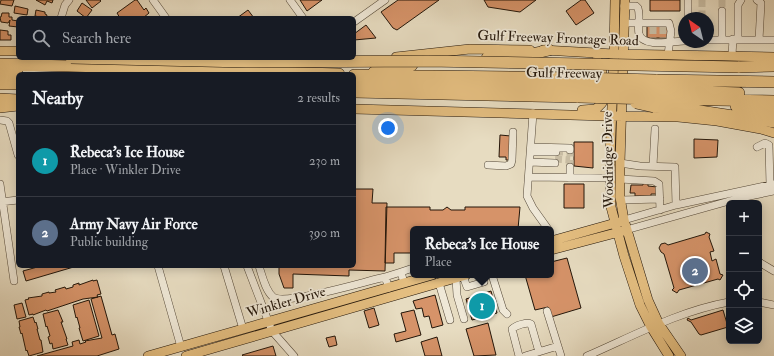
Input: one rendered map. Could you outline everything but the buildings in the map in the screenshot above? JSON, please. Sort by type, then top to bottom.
[{"type":"highway","points":[[360,75],[386,68],[532,54],[549,50]]},
{"type":"highway","points":[[0,57],[16,57]]},
{"type":"highway","points":[[158,60],[246,62],[436,61],[774,66]]},
{"type":"highway","points":[[0,64],[271,72]]},
{"type":"highway","points":[[0,74],[16,75]]},
{"type":"highway","name":"Gulf Freeway","points":[[360,75],[577,88],[655,99],[774,94]]},
{"type":"highway","name":"Gulf Freeway","points":[[655,99],[774,82]]},
{"type":"highway","name":"Gulf Freeway","points":[[356,83],[577,88],[614,98],[774,101]]},
{"type":"highway","points":[[0,84],[16,84]]},
{"type":"highway","name":"Gulf Freeway","points":[[356,92],[577,88]]},
{"type":"highway","points":[[0,99],[16,100]]},
{"type":"highway","points":[[655,99],[693,110],[774,122]]},
{"type":"highway","points":[[692,99],[774,112]]},
{"type":"main road","name":"Woodridge Drive","points":[[615,0],[619,54],[621,117],[621,200],[619,222]]},
{"type":"main road","name":"Woodridge Drive","points":[[625,3],[624,23],[611,116],[611,207],[619,222],[648,300],[655,325],[669,356]]},
{"type":"main road","name":"Gulf Freeway Frontage Road","points":[[356,59],[395,57],[470,49],[774,57]]},
{"type":"main road","points":[[0,51],[16,51]]},
{"type":"main road","points":[[534,114],[540,111],[590,110],[596,109],[602,103],[601,64],[594,58],[578,55],[574,52]]},
{"type":"main road","points":[[655,99],[640,112],[636,104],[635,70],[638,65],[643,62],[654,59],[673,59],[681,55]]},
{"type":"main road","points":[[356,109],[621,117],[655,99]]},
{"type":"main road","points":[[655,99],[678,117],[717,121],[761,129],[774,133]]},
{"type":"main road","points":[[0,108],[16,106]]},
{"type":"main road","points":[[554,238],[619,222]]},
{"type":"main road","points":[[554,250],[622,232]]},
{"type":"main road","name":"Winkler Drive","points":[[186,356],[372,292],[422,278]]},
{"type":"main road","name":"Winkler Drive","points":[[148,356],[243,329],[270,327],[374,302],[453,278]]},
{"type":"main road","points":[[372,292],[374,302]]},
{"type":"main road","name":"Woodridge Drive","points":[[655,325],[680,356]]},
{"type":"street","points":[[62,16],[65,5],[69,0]]},
{"type":"street","points":[[153,0],[165,16]]},
{"type":"street","points":[[290,0],[302,16]]},
{"type":"street","points":[[356,21],[386,0]]},
{"type":"street","points":[[688,0],[688,12]]},
{"type":"street","points":[[732,56],[738,6],[741,0]]},
{"type":"street","points":[[757,0],[761,3],[759,40]]},
{"type":"street","points":[[625,3],[638,8],[640,23],[639,34],[646,41],[678,41]]},
{"type":"street","points":[[722,11],[722,39]]},
{"type":"street","points":[[624,23],[653,25],[669,23],[665,41],[668,55]]},
{"type":"street","points":[[714,40],[774,40]]},
{"type":"street","points":[[534,114],[528,196],[533,208],[546,226]]},
{"type":"street","points":[[0,120],[7,121],[9,123],[16,148]]},
{"type":"street","points":[[653,166],[655,129]]},
{"type":"street","points":[[488,165],[506,166],[511,164],[513,132]]},
{"type":"street","points":[[622,232],[773,186],[770,146],[765,143],[756,147]]},
{"type":"street","points":[[530,155],[570,148],[570,150]]},
{"type":"street","points":[[530,155],[555,157],[530,155]]},
{"type":"street","points":[[620,163],[675,167],[676,205]]},
{"type":"street","points":[[570,167],[570,178]]},
{"type":"street","points":[[529,177],[610,178]]},
{"type":"street","points":[[620,179],[654,181],[659,184],[660,210]]},
{"type":"street","points":[[0,184],[1,202],[14,280]]},
{"type":"street","points":[[619,222],[676,205],[740,197]]},
{"type":"street","points":[[621,200],[660,199]]},
{"type":"street","points":[[1,202],[16,200]]},
{"type":"street","points":[[762,264],[774,271]]},
{"type":"street","points":[[159,268],[181,347]]},
{"type":"street","points":[[225,268],[243,329]]},
{"type":"street","points":[[248,268],[270,327],[294,356]]},
{"type":"street","points":[[260,268],[267,288],[272,295],[278,299],[284,300],[300,298],[385,277],[410,269]]},
{"type":"street","points":[[401,272],[404,283]]},
{"type":"street","points":[[385,277],[388,288]]},
{"type":"street","points":[[453,278],[467,288],[484,282],[483,278]]},
{"type":"street","points":[[453,278],[464,319]]},
{"type":"street","points":[[450,320],[453,278]]},
{"type":"street","points":[[493,278],[502,310],[507,314]]},
{"type":"street","points":[[257,292],[267,288]]},
{"type":"street","points":[[587,356],[655,325],[686,314],[726,303]]},
{"type":"street","points":[[762,303],[774,305]]},
{"type":"street","points":[[547,311],[561,356]]},
{"type":"street","points":[[519,356],[512,329],[529,323],[531,324],[539,352]]},
{"type":"street","points":[[525,356],[558,346]]},
{"type":"tunnel","points":[[702,0],[702,12]]},
{"type":"tunnel","points":[[722,0],[722,11]]},
{"type":"tunnel","points":[[653,27],[653,38]]},
{"type":"tunnel","points":[[663,27],[663,38]]},
{"type":"tunnel","points":[[570,150],[570,167]]},
{"type":"tunnel","points":[[556,152],[570,152]]},
{"type":"tunnel","points":[[555,159],[570,160]]},
{"type":"place","name":"Army Navy Air Force","points":[[695,271]]},
{"type":"place","name":"Rebeca's Ice House","points":[[482,306]]}]
